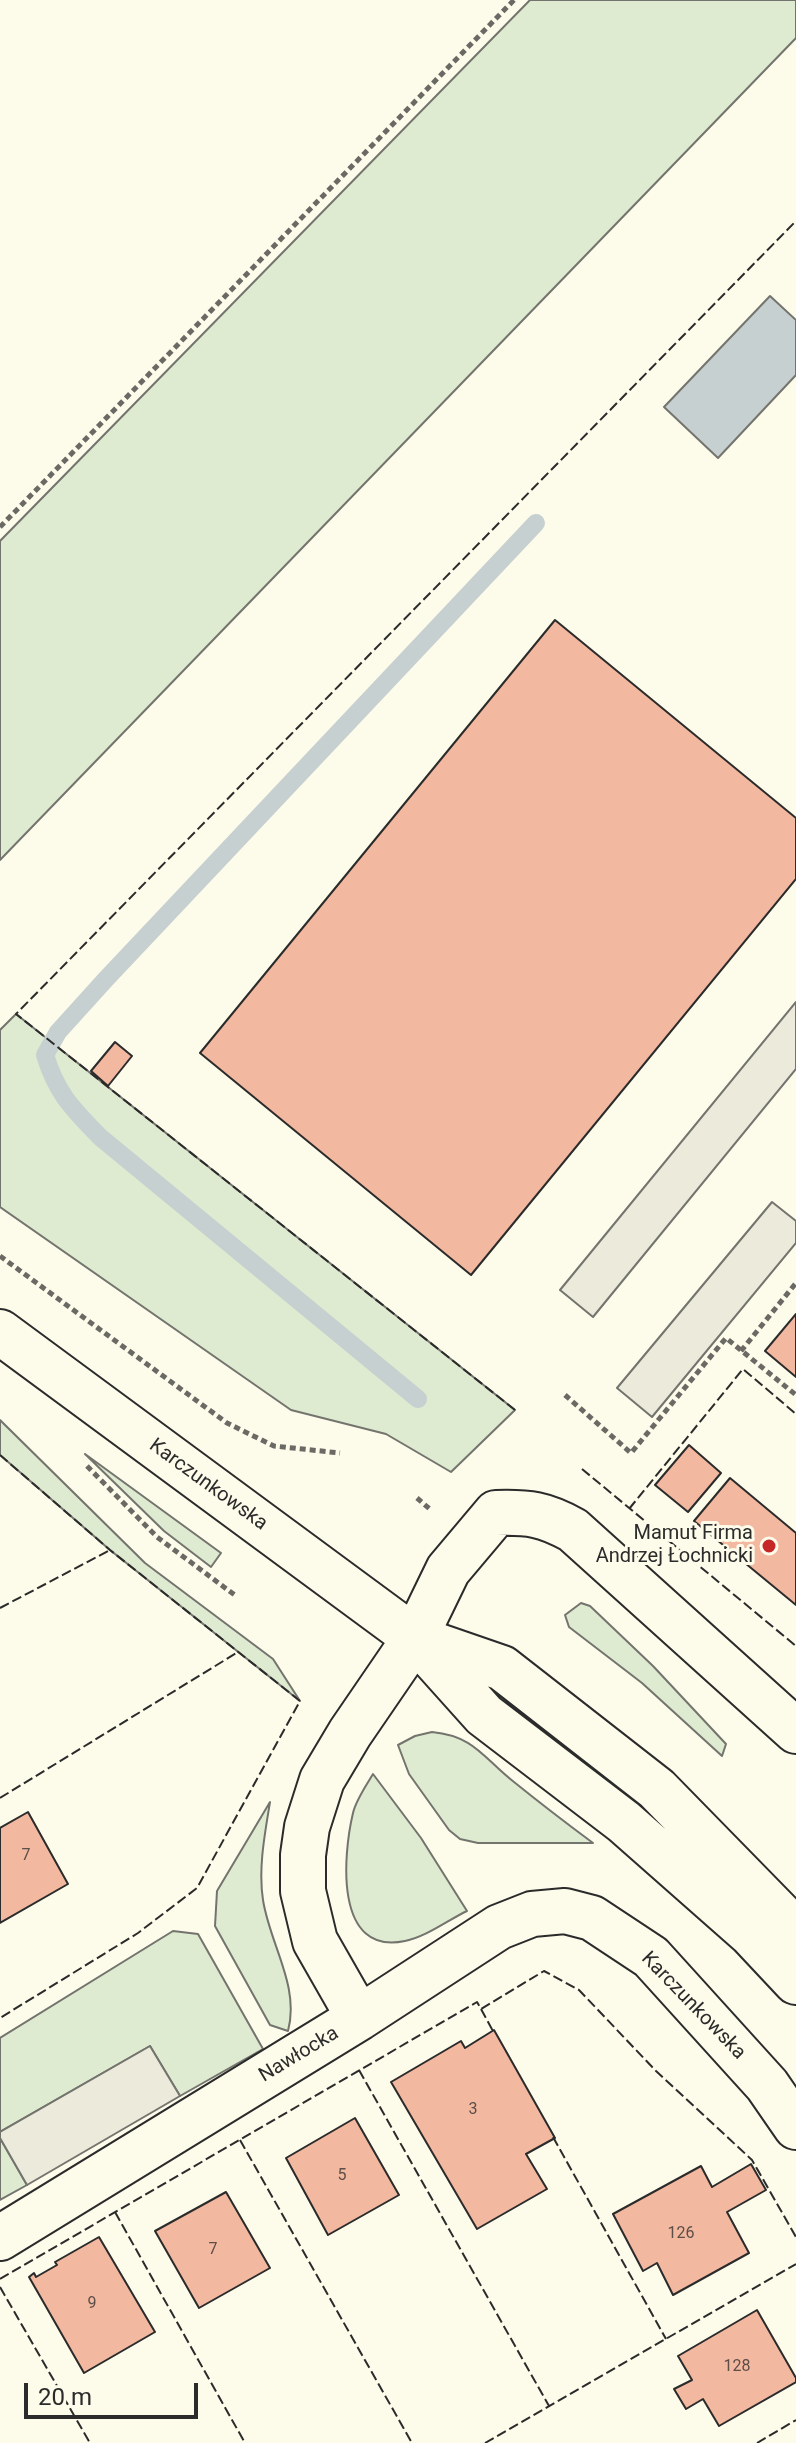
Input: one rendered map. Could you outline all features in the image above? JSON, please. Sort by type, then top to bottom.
[{"type":"street","name":"Karczunkowska","points":[[0,1332],[415,1638],[484,1715],[624,1822],[751,1934],[796,1982]]},
{"type":"street","name":"Nawłocka","points":[[0,2238],[359,2018],[315,1941],[303,1891],[307,1827],[322,1780],[415,1638],[448,1570],[496,1513],[533,1512],[573,1530],[796,1731]]},
{"type":"street","name":"Karczunkowska","points":[[415,1638],[502,1668],[657,1789],[796,1931]]},
{"type":"street","name":"Karczunkowska","points":[[359,2018],[499,1927],[532,1914],[565,1911],[592,1918],[651,1957],[767,2085],[796,2127]]},
{"type":"path","points":[[0,527],[514,0]]},
{"type":"path","points":[[0,1256],[227,1423],[274,1446],[340,1453]]},
{"type":"path","points":[[741,1351],[796,1283]]},
{"type":"path","points":[[565,1395],[631,1453],[726,1338],[796,1395]]},
{"type":"green space","points":[[530,0],[796,0],[796,38],[0,860],[0,541]]},
{"type":"green space","points":[[16,1014],[515,1410],[451,1472],[386,1434],[291,1410],[0,1207],[0,1030]]},
{"type":"green space","points":[[0,1420],[145,1563],[273,1659],[300,1701],[110,1550],[0,1455]]},
{"type":"green space","points":[[85,1454],[221,1553],[211,1567],[164,1531]]},
{"type":"green space","points":[[581,1603],[590,1606],[653,1666],[726,1744],[722,1756],[642,1683],[569,1627],[565,1615]]},
{"type":"green space","points":[[432,1732],[459,1738],[478,1750],[593,1843],[478,1843],[460,1839],[449,1830],[409,1774],[398,1745]]},
{"type":"green space","points":[[373,1774],[421,1838],[467,1911],[405,1941],[382,1942],[366,1933],[355,1918],[349,1898],[346,1876],[349,1831],[359,1798]]},
{"type":"green space","points":[[270,1802],[261,1876],[267,1917],[290,1998],[288,2031],[270,2025],[215,1926],[217,1891]]},
{"type":"green space","points":[[173,1931],[198,1934],[263,2049],[180,2096],[150,2046],[0,2132],[0,2038]]},
{"type":"green space","points":[[0,2138],[27,2185],[0,2200]]},
{"type":"shaded area","points":[[770,296],[796,320],[796,375],[718,458],[664,407]]},
{"type":"shaded area","points":[[796,1002],[796,1069],[593,1317],[560,1290]]},
{"type":"shaded area","points":[[772,1202],[796,1221],[796,1243],[652,1417],[617,1388]]},
{"type":"shaded area","points":[[150,2046],[180,2096],[27,2185],[0,2138],[0,2132]]},
{"type":"building","points":[[555,620],[796,818],[796,879],[471,1275],[200,1053]]},
{"type":"building","points":[[115,1042],[132,1056],[108,1086],[91,1071]]},
{"type":"building","points":[[796,1314],[796,1377],[765,1351]]},
{"type":"building","points":[[689,1445],[721,1473],[688,1512],[655,1485]]},
{"type":"building","points":[[730,1478],[796,1533],[796,1605],[694,1521]]},
{"type":"building","points":[[28,1812],[68,1884],[0,1923],[0,1828]]},
{"type":"building","points":[[494,2030],[555,2138],[526,2154],[547,2189],[477,2229],[391,2082],[461,2041],[465,2048]]},
{"type":"building","points":[[355,2118],[399,2195],[328,2235],[286,2158]]},
{"type":"building","points":[[751,2164],[766,2190],[727,2212],[749,2253],[673,2295],[657,2263],[643,2271],[613,2214],[701,2166],[712,2187]]},
{"type":"building","points":[[226,2192],[270,2268],[199,2308],[155,2231]]},
{"type":"building","points":[[99,2237],[155,2332],[84,2373],[29,2277],[34,2273],[36,2277],[57,2265],[55,2262]]},
{"type":"building","points":[[757,2310],[796,2382],[719,2426],[703,2399],[686,2409],[674,2389],[692,2380],[678,2356]]},
{"type":"waterway","points":[[418,1399],[100,1137],[66,1100],[45,1055],[58,1032],[106,979],[536,523]]},
{"type":"fence","points":[[515,1410],[16,1014],[796,221]]},
{"type":"fence","points":[[629,1509],[743,1369],[796,1414]]},
{"type":"fence","points":[[0,1455],[110,1550],[300,1701],[197,1888],[138,1933],[0,2018]]},
{"type":"fence","points":[[582,1469],[796,1646]]},
{"type":"fence","points":[[0,1608],[110,1550]]},
{"type":"fence","points":[[0,1798],[238,1652]]},
{"type":"fence","points":[[0,2279],[477,2002],[481,2009],[544,1971],[579,1990],[656,2071],[752,2160],[796,2237]]},
{"type":"fence","points":[[481,2009],[494,2033]]},
{"type":"fence","points":[[359,2070],[549,2406]]},
{"type":"fence","points":[[553,2137],[666,2339]]},
{"type":"fence","points":[[240,2140],[412,2443]]},
{"type":"fence","points":[[115,2212],[245,2443]]},
{"type":"fence","points":[[485,2443],[796,2264]]},
{"type":"fence","points":[[0,2287],[90,2443]]},
{"type":"fence","points":[[757,2443],[796,2420]]},
{"type":"place","name":"Mamut Firma Andrzej Łochnicki","points":[[769,1546]]}]
